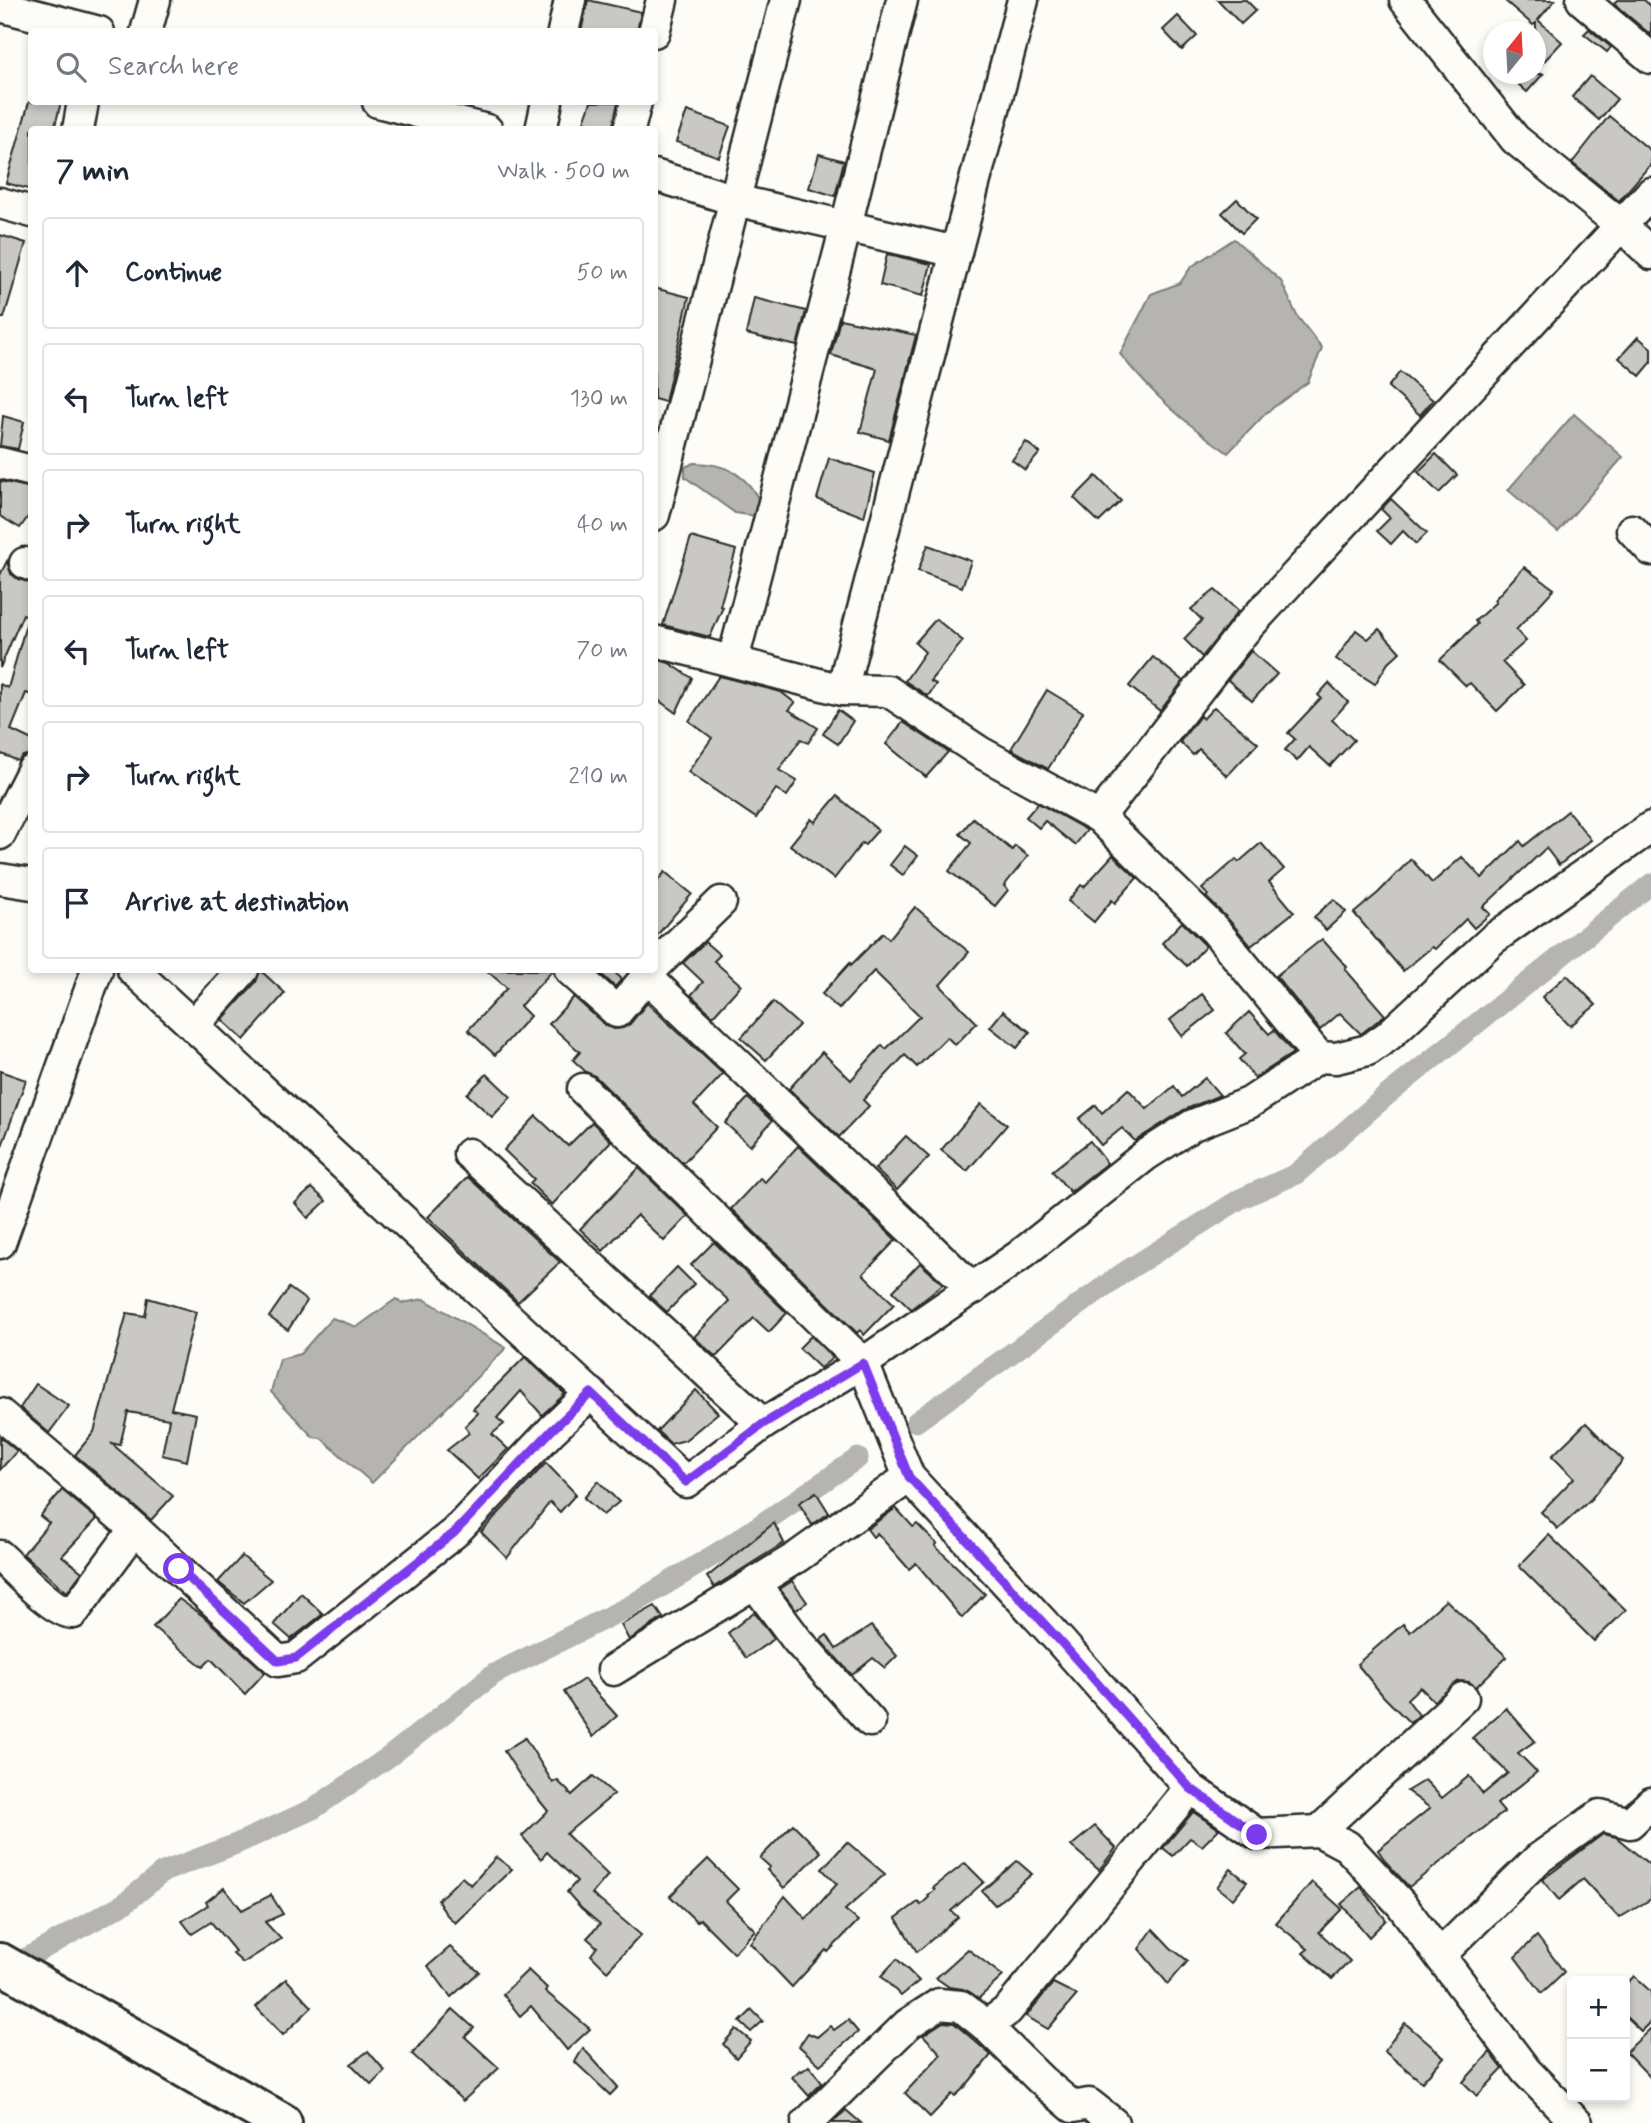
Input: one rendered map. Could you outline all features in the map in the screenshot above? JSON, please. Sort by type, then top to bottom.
[{"type":"main road","points":[[0,1963],[16,1991],[233,2123]]},
{"type":"main road","points":[[16,1991],[282,2123]]},
{"type":"street","points":[[147,28],[155,0]]},
{"type":"street","points":[[564,28],[570,0]]},
{"type":"street","points":[[655,28],[662,0]]},
{"type":"street","points":[[658,499],[786,0]]},
{"type":"street","points":[[733,660],[902,0]]},
{"type":"street","points":[[842,690],[1023,0]]},
{"type":"street","points":[[1405,0],[1516,139],[1622,226],[1651,254]]},
{"type":"street","points":[[1582,0],[1651,58]]},
{"type":"street","points":[[0,6],[86,28]]},
{"type":"street","points":[[79,126],[82,105]]},
{"type":"street","points":[[390,105],[471,126]]},
{"type":"street","points":[[542,126],[546,105]]},
{"type":"street","points":[[630,126],[635,105]]},
{"type":"street","points":[[658,176],[735,200],[956,253]]},
{"type":"street","points":[[1099,817],[1244,631],[1651,192]]},
{"type":"street","points":[[0,203],[28,211]]},
{"type":"street","points":[[0,463],[28,470]]},
{"type":"street","points":[[658,642],[842,690],[888,691],[980,752],[1099,817],[1215,930],[1320,1057]]},
{"type":"street","points":[[0,834],[28,779]]},
{"type":"street","points":[[136,973],[686,1482],[763,1424],[863,1363],[973,1289],[1030,1248],[1146,1155],[1193,1125],[1249,1103],[1320,1057],[1336,1058],[1368,1050],[1388,1037],[1493,939],[1651,827]]},
{"type":"street","points":[[0,878],[28,883]]},
{"type":"street","points":[[658,958],[721,902]]},
{"type":"street","points":[[658,964],[973,1289]]},
{"type":"street","points":[[0,1243],[96,973]]},
{"type":"street","points":[[194,1025],[240,973]]},
{"type":"street","points":[[573,973],[617,1012],[646,973]]},
{"type":"street","points":[[583,1089],[863,1363],[909,1477],[1190,1788],[1257,1835],[1319,1830],[1347,1846],[1401,1904],[1526,2071],[1577,2123]]},
{"type":"street","points":[[469,1154],[763,1424]]},
{"type":"street","points":[[0,1413],[135,1529],[278,1661],[296,1658],[454,1533],[591,1393]]},
{"type":"street","points":[[613,1670],[797,1557],[909,1477]]},
{"type":"street","points":[[0,1556],[65,1613],[73,1613],[135,1529]]},
{"type":"street","points":[[755,1584],[797,1640],[870,1721]]},
{"type":"street","points":[[1319,1830],[1463,1698]]},
{"type":"street","points":[[986,2026],[1008,2010],[1190,1788]]},
{"type":"street","points":[[1440,1955],[1538,1859],[1600,1815],[1630,1823],[1651,1803]]},
{"type":"street","points":[[807,2123],[908,2024],[939,2004],[961,2006],[1073,2106],[1089,2104],[1113,2123]]},
{"type":"shaded area","points":[[1234,239],[1281,281],[1297,316],[1322,348],[1308,382],[1267,412],[1228,453],[1170,408],[1120,354],[1151,294],[1180,283],[1191,267]]},
{"type":"shaded area","points":[[1574,414],[1623,457],[1558,532],[1508,490]]},
{"type":"shaded area","points":[[694,463],[726,468],[743,479],[761,505],[755,516],[735,513],[685,477],[685,467]]},
{"type":"shaded area","points":[[396,1299],[402,1303],[424,1299],[506,1348],[372,1483],[321,1438],[313,1437],[271,1392],[280,1359],[300,1354],[332,1318],[357,1327]]},
{"type":"building","points":[[588,0],[641,12],[638,28],[582,28]]},
{"type":"building","points":[[1218,0],[1246,0],[1256,10],[1241,24]]},
{"type":"building","points":[[1504,0],[1555,0],[1539,21],[1528,21]]},
{"type":"building","points":[[1617,0],[1644,0],[1651,6],[1651,35],[1614,4]]},
{"type":"building","points":[[1178,16],[1197,36],[1182,50],[1163,30]]},
{"type":"building","points":[[1546,27],[1562,42],[1546,59]]},
{"type":"building","points":[[1589,29],[1611,47],[1607,52],[1584,34]]},
{"type":"building","points":[[1590,76],[1617,99],[1599,120],[1572,97]]},
{"type":"building","points":[[1518,84],[1534,84],[1527,92]]},
{"type":"building","points":[[28,105],[60,105],[55,126],[28,126],[28,189],[6,183]]},
{"type":"building","points":[[590,105],[617,105],[613,126],[582,126]]},
{"type":"building","points":[[687,111],[730,126],[719,157],[676,142]]},
{"type":"building","points":[[1609,116],[1651,151],[1651,164],[1619,201],[1572,163]]},
{"type":"building","points":[[819,154],[844,161],[835,196],[809,188]]},
{"type":"building","points":[[1237,199],[1256,219],[1242,233],[1222,213]]},
{"type":"building","points":[[0,235],[26,243],[4,318],[0,318]]},
{"type":"building","points":[[887,254],[931,264],[923,296],[880,285]]},
{"type":"building","points":[[658,289],[689,297],[665,402],[658,400]]},
{"type":"building","points":[[754,298],[806,311],[797,346],[746,334]]},
{"type":"building","points":[[840,319],[916,335],[889,440],[860,432],[877,369],[831,355]]},
{"type":"building","points":[[1638,337],[1651,348],[1651,363],[1640,376],[1619,358]]},
{"type":"building","points":[[1400,372],[1433,400],[1420,415],[1388,387]]},
{"type":"building","points":[[3,416],[24,422],[18,449],[0,446]]},
{"type":"building","points":[[1026,442],[1040,453],[1025,470],[1012,460]]},
{"type":"building","points":[[1436,454],[1457,475],[1439,493],[1418,472]]},
{"type":"building","points":[[829,458],[875,473],[864,517],[817,499]]},
{"type":"building","points":[[1096,476],[1121,501],[1099,522],[1074,498]]},
{"type":"building","points":[[0,481],[28,487],[28,517],[20,528],[0,516]]},
{"type":"building","points":[[1391,499],[1427,533],[1416,544],[1403,531],[1391,544],[1377,531],[1390,518],[1381,509]]},
{"type":"building","points":[[691,537],[736,550],[720,606],[723,607],[710,637],[663,625]]},
{"type":"building","points":[[928,545],[971,561],[962,587],[918,571]]},
{"type":"building","points":[[7,561],[11,574],[28,582],[28,616],[23,614],[0,668],[0,575]]},
{"type":"building","points":[[1524,567],[1554,589],[1516,630],[1526,641],[1502,662],[1524,685],[1497,711],[1470,683],[1466,686],[1440,660],[1477,624],[1475,621],[1496,602],[1494,600]]},
{"type":"building","points":[[1215,590],[1238,611],[1202,657],[1184,639],[1202,620],[1191,609]]},
{"type":"building","points":[[936,619],[963,641],[930,681],[936,684],[928,696],[905,681],[925,652],[915,643]]},
{"type":"building","points":[[28,621],[28,694],[11,730],[28,738],[28,755],[18,761],[2,754],[0,757],[0,684],[8,688]]},
{"type":"building","points":[[1379,629],[1400,652],[1388,663],[1375,684],[1336,659],[1356,630],[1368,639]]},
{"type":"building","points":[[1251,651],[1277,674],[1252,701],[1228,680]]},
{"type":"building","points":[[1153,657],[1183,681],[1160,711],[1129,686]]},
{"type":"building","points":[[658,661],[669,663],[692,678],[676,713],[658,700]]},
{"type":"building","points":[[719,676],[781,692],[795,703],[789,710],[818,728],[808,743],[801,739],[779,770],[797,781],[787,796],[776,789],[756,818],[688,772],[712,738],[689,721]]},
{"type":"building","points":[[1329,683],[1348,702],[1332,720],[1354,740],[1330,766],[1309,747],[1297,761],[1285,750],[1295,739],[1288,733],[1321,698],[1318,695]]},
{"type":"building","points":[[1047,690],[1083,712],[1048,769],[1011,749]]},
{"type":"building","points":[[1214,707],[1258,743],[1227,776],[1199,749],[1193,755],[1180,742],[1200,716],[1203,719]]},
{"type":"building","points":[[838,710],[853,721],[838,744],[823,734]]},
{"type":"building","points":[[903,722],[948,752],[926,777],[886,744]]},
{"type":"building","points":[[837,796],[878,830],[865,845],[862,843],[834,879],[790,845],[811,819],[815,822]]},
{"type":"building","points":[[1038,803],[1087,830],[1075,845],[1045,821],[1039,828],[1026,817]]},
{"type":"building","points":[[1568,811],[1591,840],[1559,865],[1546,848],[1483,907],[1490,914],[1474,928],[1466,919],[1435,949],[1432,947],[1403,971],[1354,913],[1411,859],[1432,883],[1462,857],[1482,878],[1520,841],[1524,846]]},
{"type":"building","points":[[973,818],[1012,850],[1015,846],[1028,856],[1004,886],[1008,890],[995,906],[949,871],[971,843],[960,834]]},
{"type":"building","points":[[1261,843],[1284,869],[1269,882],[1294,912],[1251,946],[1206,897],[1208,895],[1202,889],[1236,859],[1239,862]]},
{"type":"building","points":[[905,846],[918,856],[903,875],[890,865]]},
{"type":"building","points":[[1113,855],[1137,878],[1115,903],[1112,900],[1094,922],[1068,901]]},
{"type":"building","points":[[665,872],[692,894],[658,934],[658,880]]},
{"type":"building","points":[[1334,899],[1346,912],[1326,930],[1314,917]]},
{"type":"building","points":[[915,907],[969,952],[940,985],[977,1023],[955,1045],[947,1037],[917,1067],[905,1055],[863,1100],[869,1106],[839,1137],[789,1089],[822,1052],[851,1080],[882,1045],[886,1049],[920,1016],[874,971],[839,1009],[822,994],[850,963],[851,965],[883,933],[889,939]]},
{"type":"building","points":[[1182,922],[1206,946],[1187,966],[1162,943]]},
{"type":"building","points":[[1322,939],[1385,1015],[1361,1034],[1340,1013],[1320,1030],[1276,976]]},
{"type":"building","points":[[705,942],[720,955],[714,961],[741,985],[713,1016],[691,995],[703,982],[683,963]]},
{"type":"building","points":[[259,973],[263,973],[285,993],[244,1040],[222,1020],[256,982]]},
{"type":"building","points":[[490,973],[550,973],[520,1006],[530,1016],[495,1055],[468,1030],[507,988]]},
{"type":"building","points":[[600,973],[615,973],[622,979],[615,987]]},
{"type":"building","points":[[1567,975],[1596,1005],[1570,1026],[1542,997]]},
{"type":"building","points":[[1202,994],[1215,1010],[1182,1036],[1170,1020]]},
{"type":"building","points":[[574,997],[605,1025],[614,1029],[630,1024],[647,1003],[723,1074],[694,1105],[717,1127],[683,1163],[595,1076],[573,1060],[580,1052],[549,1024]]},
{"type":"building","points":[[773,1002],[799,1025],[766,1060],[741,1038]]},
{"type":"building","points":[[1003,1011],[1030,1032],[1017,1048],[990,1027]]},
{"type":"building","points":[[1249,1012],[1269,1034],[1274,1030],[1293,1053],[1255,1078],[1239,1059],[1245,1054],[1226,1033]]},
{"type":"building","points":[[0,1071],[26,1080],[2,1146],[0,1146]]},
{"type":"building","points":[[487,1074],[511,1097],[492,1117],[467,1094]]},
{"type":"building","points":[[1205,1078],[1220,1095],[1184,1110],[1135,1141],[1122,1128],[1101,1145],[1079,1119],[1096,1105],[1102,1113],[1128,1089],[1147,1109],[1174,1086],[1182,1097]]},
{"type":"building","points":[[748,1098],[772,1121],[750,1146],[725,1123]]},
{"type":"building","points":[[981,1104],[1007,1125],[967,1171],[941,1150]]},
{"type":"building","points":[[536,1116],[568,1146],[592,1122],[611,1141],[552,1205],[530,1183],[534,1179],[504,1150]]},
{"type":"building","points":[[906,1136],[929,1157],[897,1190],[875,1169]]},
{"type":"building","points":[[1090,1141],[1107,1163],[1070,1192],[1052,1171]]},
{"type":"building","points":[[798,1146],[896,1240],[863,1274],[894,1304],[864,1335],[860,1330],[857,1333],[731,1209],[760,1178],[765,1182]]},
{"type":"building","points":[[639,1168],[688,1216],[664,1241],[637,1215],[603,1251],[580,1229]]},
{"type":"building","points":[[468,1177],[560,1262],[518,1302],[428,1217]]},
{"type":"building","points":[[312,1188],[326,1201],[308,1218],[295,1203]]},
{"type":"building","points":[[714,1242],[787,1313],[769,1332],[754,1318],[716,1357],[694,1337],[729,1301],[691,1265]]},
{"type":"building","points":[[920,1263],[943,1284],[911,1309],[893,1291]]},
{"type":"building","points":[[677,1267],[694,1284],[667,1312],[649,1296]]},
{"type":"building","points":[[289,1288],[307,1301],[288,1330],[269,1317]]},
{"type":"building","points":[[148,1298],[196,1312],[171,1409],[196,1414],[187,1461],[162,1455],[169,1419],[128,1412],[120,1445],[111,1443],[173,1496],[151,1520],[75,1455],[94,1432],[127,1313],[145,1316]]},
{"type":"building","points":[[811,1336],[833,1358],[820,1368],[799,1348]]},
{"type":"building","points":[[525,1357],[565,1394],[542,1415],[521,1391],[497,1418],[504,1424],[492,1434],[508,1449],[478,1479],[447,1450],[469,1433],[465,1426],[478,1413],[473,1409]]},
{"type":"building","points":[[36,1384],[69,1406],[49,1433],[20,1408]]},
{"type":"building","points":[[696,1390],[718,1413],[685,1440],[671,1444],[657,1431]]},
{"type":"building","points":[[1586,1423],[1623,1460],[1591,1499],[1558,1529],[1541,1512],[1574,1478],[1552,1456]]},
{"type":"building","points":[[0,1437],[17,1451],[0,1470]]},
{"type":"building","points":[[546,1463],[576,1494],[560,1512],[550,1502],[507,1558],[481,1532]]},
{"type":"building","points":[[598,1481],[619,1502],[603,1515],[584,1498]]},
{"type":"building","points":[[62,1490],[97,1519],[62,1556],[82,1572],[67,1592],[23,1554],[49,1523],[40,1516]]},
{"type":"building","points":[[816,1492],[829,1513],[812,1525],[799,1503]]},
{"type":"building","points":[[896,1508],[913,1527],[917,1524],[937,1544],[935,1546],[985,1594],[962,1618],[916,1563],[909,1569],[877,1533],[873,1537],[867,1529]]},
{"type":"building","points":[[774,1523],[784,1543],[714,1587],[707,1577]]},
{"type":"building","points":[[1549,1535],[1626,1610],[1594,1641],[1519,1566]]},
{"type":"building","points":[[242,1556],[271,1580],[244,1603],[218,1582]]},
{"type":"building","points":[[792,1581],[807,1602],[796,1610],[780,1589]]},
{"type":"building","points":[[301,1593],[323,1614],[291,1639],[274,1624]]},
{"type":"building","points":[[179,1599],[203,1616],[265,1672],[245,1694],[211,1659],[203,1667],[153,1627]]},
{"type":"building","points":[[1446,1600],[1507,1657],[1476,1687],[1469,1682],[1459,1681],[1434,1701],[1420,1687],[1407,1699],[1419,1715],[1410,1723],[1357,1664],[1403,1624],[1410,1632]]},
{"type":"building","points":[[655,1606],[663,1618],[629,1640],[621,1625]]},
{"type":"building","points":[[754,1612],[774,1639],[746,1658],[728,1633]]},
{"type":"building","points":[[871,1626],[897,1656],[885,1668],[873,1658],[852,1675],[820,1640],[827,1635],[836,1649]]},
{"type":"building","points":[[584,1679],[617,1716],[593,1737],[564,1692]]},
{"type":"building","points":[[1506,1708],[1535,1741],[1518,1753],[1537,1772],[1497,1804],[1504,1812],[1409,1887],[1378,1850],[1430,1808],[1407,1791],[1425,1780],[1442,1798],[1469,1776],[1483,1794],[1508,1773],[1472,1738]]},
{"type":"building","points":[[525,1738],[553,1783],[557,1780],[572,1795],[593,1776],[614,1794],[566,1834],[608,1875],[592,1894],[641,1935],[607,1971],[591,1955],[597,1947],[587,1938],[600,1924],[567,1892],[577,1881],[547,1852],[541,1859],[522,1836],[548,1811],[504,1751]]},
{"type":"building","points":[[1193,1812],[1219,1829],[1202,1846],[1190,1838],[1173,1856],[1163,1848]]},
{"type":"building","points":[[793,1824],[821,1852],[784,1888],[767,1870],[770,1867],[760,1858]]},
{"type":"building","points":[[1095,1826],[1116,1848],[1099,1870],[1071,1846]]},
{"type":"building","points":[[1603,1834],[1616,1837],[1651,1866],[1651,1899],[1619,1918],[1583,1879],[1559,1900],[1542,1880]]},
{"type":"building","points":[[847,1842],[885,1874],[845,1910],[858,1921],[828,1952],[826,1950],[792,1987],[750,1943],[785,1896],[806,1919],[837,1884],[822,1869]]},
{"type":"building","points":[[496,1857],[512,1869],[455,1923],[438,1900],[462,1877],[471,1885]]},
{"type":"building","points":[[708,1859],[738,1889],[726,1901],[755,1930],[734,1953],[700,1919],[697,1922],[670,1896]]},
{"type":"building","points":[[1017,1861],[1032,1874],[995,1905],[982,1891]]},
{"type":"building","points":[[965,1863],[984,1882],[951,1911],[958,1917],[917,1952],[896,1918],[918,1902],[921,1905],[935,1890],[933,1888]]},
{"type":"building","points":[[1231,1869],[1247,1882],[1233,1899],[1217,1887]]},
{"type":"building","points":[[1312,1882],[1342,1909],[1319,1932],[1350,1961],[1332,1979],[1303,1953],[1308,1949],[1276,1923]]},
{"type":"building","points":[[1361,1887],[1386,1920],[1369,1937],[1341,1904]]},
{"type":"building","points":[[224,1888],[242,1910],[271,1895],[283,1914],[265,1922],[281,1939],[243,1963],[232,1953],[235,1951],[211,1922],[192,1934],[182,1921],[208,1905],[206,1902]]},
{"type":"building","points":[[1153,1929],[1188,1961],[1168,1984],[1139,1949]]},
{"type":"building","points":[[1537,1936],[1564,1972],[1542,1993],[1515,1957]]},
{"type":"building","points":[[450,1947],[479,1972],[451,1997],[428,1966]]},
{"type":"building","points":[[968,1949],[1003,1976],[979,1998],[963,1989],[949,1987],[936,1978]]},
{"type":"building","points":[[897,1959],[919,1981],[901,1996],[881,1976]]},
{"type":"building","points":[[528,1970],[547,1988],[545,1991],[590,2029],[567,2050],[531,2006],[520,2016],[503,1994]]},
{"type":"building","points":[[1634,1976],[1651,1992],[1651,2021],[1641,2031],[1630,2021],[1630,1980]]},
{"type":"building","points":[[286,1979],[312,2007],[283,2035],[256,2007]]},
{"type":"building","points":[[1053,1983],[1077,1995],[1048,2029],[1026,2016]]},
{"type":"building","points":[[453,2009],[474,2028],[465,2037],[499,2068],[463,2101],[412,2054]]},
{"type":"building","points":[[752,2010],[763,2021],[751,2032],[740,2022]]},
{"type":"building","points":[[848,2020],[858,2032],[820,2065],[799,2046],[808,2033],[817,2037],[830,2026],[834,2030]]},
{"type":"building","points":[[943,2022],[954,2023],[991,2055],[965,2087],[955,2096],[952,2094],[930,2117],[905,2093],[941,2054],[923,2035]]},
{"type":"building","points":[[1405,2023],[1444,2057],[1422,2082],[1384,2051]]},
{"type":"building","points":[[1651,2028],[1651,2078],[1630,2056],[1630,2048]]},
{"type":"building","points":[[736,2029],[751,2041],[736,2058],[723,2044]]},
{"type":"building","points":[[583,2048],[618,2087],[610,2095],[575,2062]]},
{"type":"building","points":[[368,2051],[385,2071],[372,2085],[351,2064]]},
{"type":"building","points":[[1490,2052],[1503,2069],[1477,2096],[1463,2082]]},
{"type":"building","points":[[809,2066],[822,2083],[809,2096],[792,2077]]},
{"type":"building","points":[[846,2110],[861,2123],[832,2123]]},
{"type":"waterway","points":[[916,1422],[1123,1273],[1240,1199],[1296,1174],[1386,1096],[1651,884]]},
{"type":"waterway","points":[[5,1970],[125,1903],[163,1872],[236,1844],[313,1809],[390,1756],[494,1674],[630,1606],[732,1544],[858,1458]]},
{"type":"route","points":[[179,1569],[278,1661],[296,1658],[454,1533],[591,1393],[686,1482],[763,1424],[863,1363],[909,1477],[1190,1788],[1257,1835]]}]
